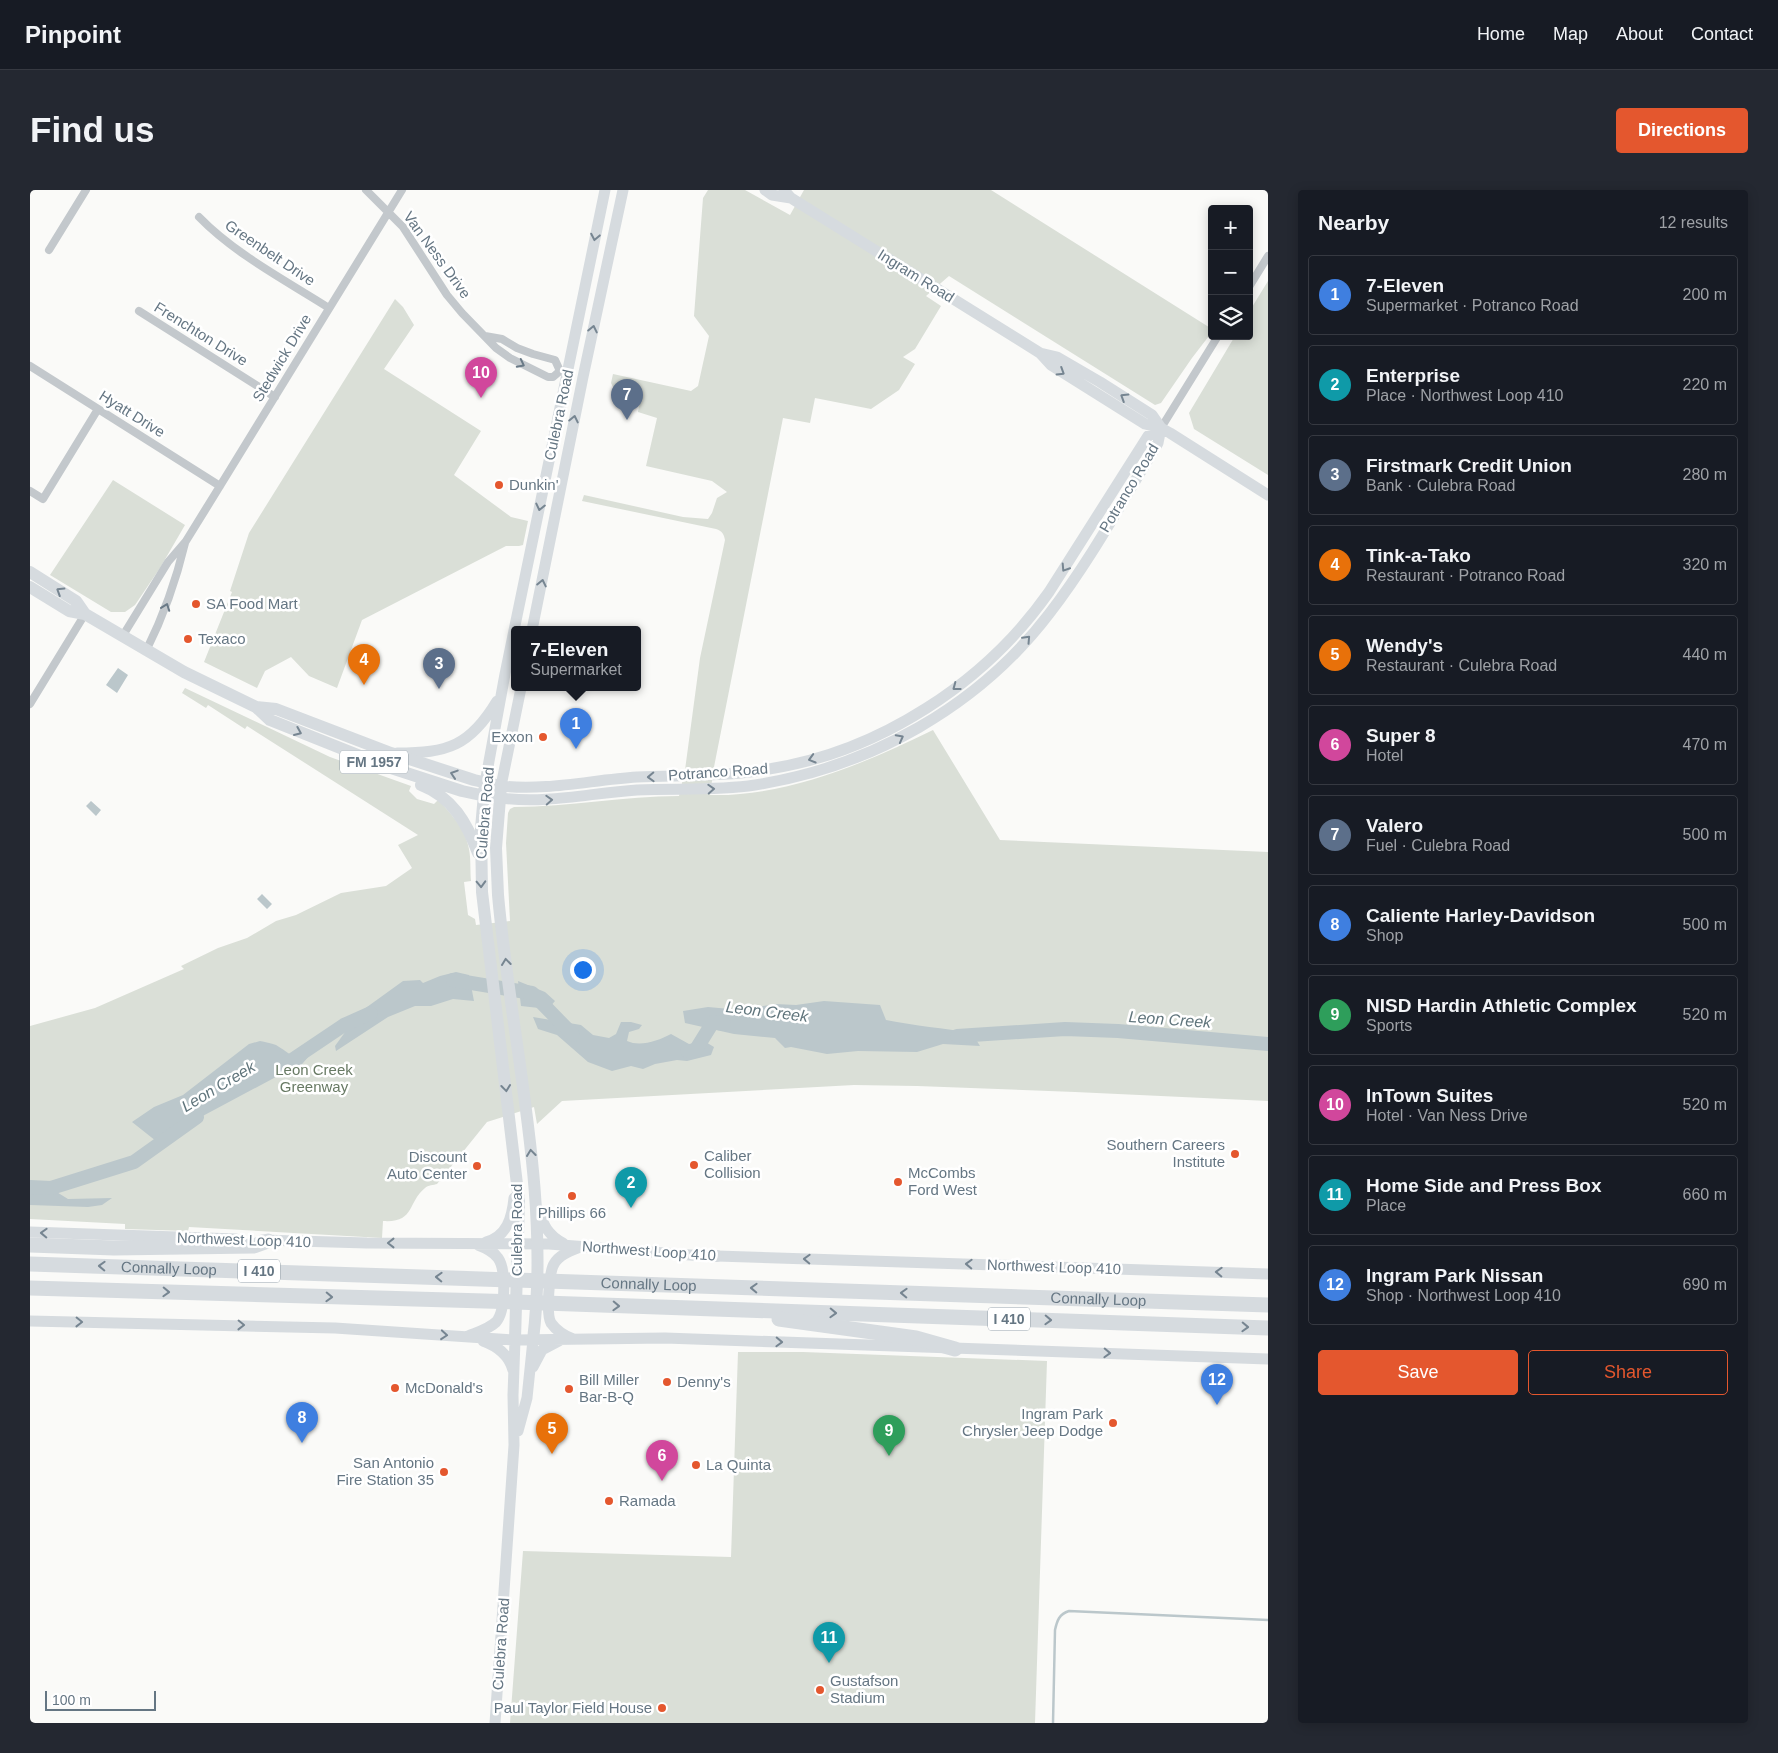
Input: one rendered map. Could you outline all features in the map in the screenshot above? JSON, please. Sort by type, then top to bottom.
[{"type":"highway","points":[[30,1245],[114,1248],[254,1246],[268,1240]]},
{"type":"highway","name":"Connally Loop","points":[[30,1264],[1268,1305]]},
{"type":"highway","name":"Connally Loop","points":[[30,1288],[1268,1328]]},
{"type":"highway","points":[[1172,1302],[1268,1294]]},
{"type":"highway","points":[[749,1310],[785,1321],[916,1338],[955,1349]]},
{"type":"main road","name":"Culebra Road","points":[[515,626],[564,372],[605,190]]},
{"type":"main road","name":"Culebra Road","points":[[533,626],[623,190]]},
{"type":"main road","name":"Ingram Road","points":[[764,190],[772,195],[788,194],[1040,353],[1051,365],[1145,424],[1161,428],[1268,495]]},
{"type":"main road","name":"Potranco Road","points":[[501,792],[635,778],[730,775],[770,769],[806,761],[869,738],[924,710],[981,667],[1032,614],[1076,551],[1148,436],[1161,428]]},
{"type":"main road","name":"Potranco Road","points":[[256,707],[270,720],[388,767],[484,790],[553,800],[636,790],[731,788],[772,782],[810,773],[845,762],[901,738],[940,714],[987,678],[1039,626],[1058,602],[1158,443],[1161,428]]},
{"type":"main road","points":[[1076,551],[1087,558]]},
{"type":"main road","name":"FM 1957","points":[[30,572],[76,601],[85,614]]},
{"type":"main road","name":"FM 1957","points":[[30,587],[69,611],[85,614],[146,652],[256,707]]},
{"type":"main road","name":"Culebra Road","points":[[495,1723],[514,1445],[519,1201],[484,918],[481,861],[484,790],[511,646]]},
{"type":"main road","name":"Culebra Road","points":[[514,1445],[530,1381],[536,1316],[536,1202],[500,916],[496,860],[501,792],[520,691]]},
{"type":"main road","points":[[391,753],[433,752],[458,743],[481,725],[502,693]]},
{"type":"main road","name":"Potranco Road","points":[[256,707],[276,709],[484,790]]},
{"type":"main road","points":[[869,738],[874,750]]},
{"type":"main road","points":[[388,767],[402,777],[433,790],[454,807],[470,832],[481,861]]},
{"type":"main road","points":[[730,775],[731,788]]},
{"type":"main road","points":[[474,1244],[488,1242],[496,1238],[508,1225],[513,1211],[516,1177]]},
{"type":"main road","points":[[536,1202],[546,1229],[554,1238],[564,1244]]},
{"type":"main road","name":"Northwest Loop 410","points":[[30,1232],[268,1240],[564,1244],[703,1256],[1268,1274]]},
{"type":"main road","points":[[467,1336],[493,1324],[500,1317],[503,1304],[503,1270],[501,1263],[491,1251],[474,1244]]},
{"type":"main road","points":[[569,1339],[556,1329],[549,1318],[551,1272],[554,1264],[560,1257],[584,1246]]},
{"type":"main road","points":[[30,1321],[321,1327],[515,1340],[696,1339],[1268,1359]]},
{"type":"main road","points":[[467,1336],[482,1340],[498,1348],[508,1360],[514,1373]]},
{"type":"main road","points":[[530,1381],[535,1361],[540,1352],[553,1343],[569,1339]]},
{"type":"street","points":[[49,250],[86,190]]},
{"type":"street","name":"Van Ness Drive","points":[[366,190],[403,227],[447,295],[496,348],[510,358],[548,377],[564,372],[555,360],[517,348],[502,339],[485,336]]},
{"type":"street","name":"Stedwick Drive","points":[[122,637],[168,562],[186,541],[402,190]]},
{"type":"street","name":"Greenbelt Drive","points":[[199,217],[233,246],[329,308]]},
{"type":"street","points":[[1253,280],[1268,256]]},
{"type":"street","name":"Frenchton Drive","points":[[139,311],[275,397]]},
{"type":"street","points":[[1161,428],[1216,340]]},
{"type":"street","name":"Hyatt Drive","points":[[30,366],[220,486]]},
{"type":"street","points":[[564,372],[583,377]]},
{"type":"street","points":[[30,491],[43,500],[98,409]]},
{"type":"street","name":"Stedwick Drive","points":[[146,652],[166,605],[186,541]]},
{"type":"street","points":[[30,704],[85,614]]},
{"type":"green space","name":"Leon Creek Greenway","points":[[708,190],[745,190],[790,215],[804,190],[991,190],[1208,326],[1208,337],[1161,403],[1155,405],[949,276],[926,296],[941,306],[915,349],[903,357],[915,364],[899,390],[871,409],[815,398],[810,423],[783,418],[710,795],[739,794],[767,790],[825,776],[853,766],[933,730],[1000,840],[1268,852],[1268,1101],[1075,1092],[854,1085],[562,1101],[537,1124],[534,1107],[487,1122],[437,1184],[426,1187],[419,1194],[406,1215],[401,1219],[383,1221],[382,1238],[189,1227],[188,1231],[125,1229],[125,1224],[30,1219],[30,1026],[95,1008],[184,969],[181,966],[218,948],[247,938],[276,921],[296,915],[341,893],[386,886],[412,868],[398,845],[418,835],[247,726],[245,729],[208,705],[206,708],[182,693],[185,688],[330,757],[411,786],[409,791],[417,799],[434,804],[438,800],[448,810],[465,835],[470,857],[471,881],[464,882],[468,915],[475,919],[476,925],[510,921],[506,843],[508,813],[510,809],[514,807],[679,796],[685,770],[700,658],[725,540],[724,536],[716,529],[582,501],[584,495],[683,517],[708,519],[717,498],[727,492],[712,481],[646,466],[657,418],[638,412],[641,395],[613,387],[611,383],[613,374],[691,391],[698,386],[709,336],[694,316],[703,198]]},
{"type":"green space","points":[[1268,281],[1268,475],[1194,429],[1189,413],[1233,340],[1253,340],[1253,305]]},
{"type":"green space","points":[[395,299],[403,307],[414,325],[384,369],[481,431],[454,475],[511,517],[528,521],[523,545],[506,546],[362,620],[337,688],[309,676],[291,657],[265,671],[257,688],[204,662],[232,592],[230,591],[249,533]]},
{"type":"green space","points":[[113,480],[185,525],[160,568],[135,605],[125,612],[111,612],[50,575]]},
{"type":"green space","points":[[738,1352],[803,1352],[1047,1361],[1035,1723],[510,1723],[523,1551],[731,1557]]},
{"type":"water","points":[[118,668],[128,675],[117,693],[106,685]]},
{"type":"water","points":[[91,801],[101,810],[96,816],[86,806]]},
{"type":"water","points":[[262,894],[272,904],[267,909],[257,899]]},
{"type":"water","points":[[456,972],[469,975],[474,1001],[453,999],[431,1006],[415,1006],[388,1017],[336,1051],[335,1046],[356,1017],[403,981],[420,980],[423,983]]},
{"type":"water","points":[[518,981],[545,992],[555,1001],[548,1009],[521,1006]]},
{"type":"water","points":[[824,1001],[880,1005],[886,1020],[972,1033],[980,1046],[943,1044],[917,1052],[858,1051],[827,1054],[791,1047],[785,1048],[775,1038],[734,1034],[685,1023],[683,1011],[708,1007],[741,1010],[775,1004],[796,1005]]},
{"type":"water","points":[[533,1017],[581,1025],[593,1035],[609,1038],[616,1034],[621,1022],[631,1022],[642,1025],[639,1029],[629,1032],[627,1041],[632,1043],[649,1042],[671,1034],[689,1044],[704,1041],[714,1047],[711,1055],[687,1061],[677,1060],[655,1064],[643,1069],[631,1066],[612,1071],[588,1062],[557,1035],[538,1029]]},
{"type":"water","points":[[260,1041],[276,1045],[294,1056],[309,1056],[297,1070],[287,1069],[274,1078],[156,1141],[132,1122],[154,1107],[183,1095],[249,1044]]},
{"type":"water","points":[[30,1181],[47,1186],[68,1199],[112,1198],[102,1205],[88,1207],[30,1205]]},
{"type":"waterway","name":"Leon Creek","points":[[453,980],[532,993],[573,1035]]},
{"type":"waterway","name":"Leon Creek","points":[[280,1068],[344,1025],[371,1013]]},
{"type":"waterway","name":"Leon Creek","points":[[687,1051],[695,1051],[713,1022],[724,1024]]},
{"type":"waterway","name":"Leon Creek","points":[[957,1036],[1065,1029],[1118,1031],[1268,1044]]},
{"type":"waterway","name":"Leon Creek","points":[[30,1187],[51,1188],[134,1162],[197,1117]]},
{"type":"waterway","points":[[1053,1723],[1055,1630],[1059,1618],[1066,1612],[1268,1620]]},
{"type":"place","name":"InTown Suites","points":[[481,398]]},
{"type":"place","name":"Valero","points":[[627,420]]},
{"type":"place","name":"Dunkin'","points":[[499,485]]},
{"type":"place","name":"SA Food Mart","points":[[196,604]]},
{"type":"place","name":"Texaco","points":[[188,639]]},
{"type":"place","name":"Tink-a-Tako","points":[[364,685]]},
{"type":"place","name":"Firstmark Credit Union","points":[[439,689]]},
{"type":"place","name":"Exxon","points":[[543,737]]},
{"type":"place","name":"7-Eleven","points":[[576,749]]},
{"type":"place","name":"Southern Careers Institute","points":[[1235,1154]]},
{"type":"place","name":"Caliber Collision","points":[[694,1165]]},
{"type":"place","name":"Discount Auto Center","points":[[477,1166]]},
{"type":"place","name":"McCombs Ford West","points":[[898,1182]]},
{"type":"place","name":"Phillips 66","points":[[572,1196]]},
{"type":"place","name":"Enterprise","points":[[631,1208]]},
{"type":"place","name":"Denny's","points":[[667,1382]]},
{"type":"place","name":"McDonald's","points":[[395,1388]]},
{"type":"place","name":"Bill Miller Bar-B-Q","points":[[569,1389]]},
{"type":"place","name":"Ingram Park Nissan","points":[[1217,1405]]},
{"type":"place","name":"Ingram Park Chrysler Jeep Dodge","points":[[1113,1423]]},
{"type":"place","name":"Caliente Harley-Davidson","points":[[302,1443]]},
{"type":"place","name":"Wendy's","points":[[552,1454]]},
{"type":"place","name":"NISD Hardin Athletic Complex","points":[[889,1456]]},
{"type":"place","name":"La Quinta","points":[[696,1465]]},
{"type":"place","name":"San Antonio Fire Station 35","points":[[444,1472]]},
{"type":"place","name":"Super 8","points":[[662,1481]]},
{"type":"place","name":"Ramada","points":[[609,1501]]},
{"type":"place","name":"Home Side and Press Box","points":[[829,1663]]},
{"type":"place","name":"Gustafson Stadium","points":[[820,1690]]},
{"type":"place","name":"Paul Taylor Field House","points":[[662,1708]]}]
